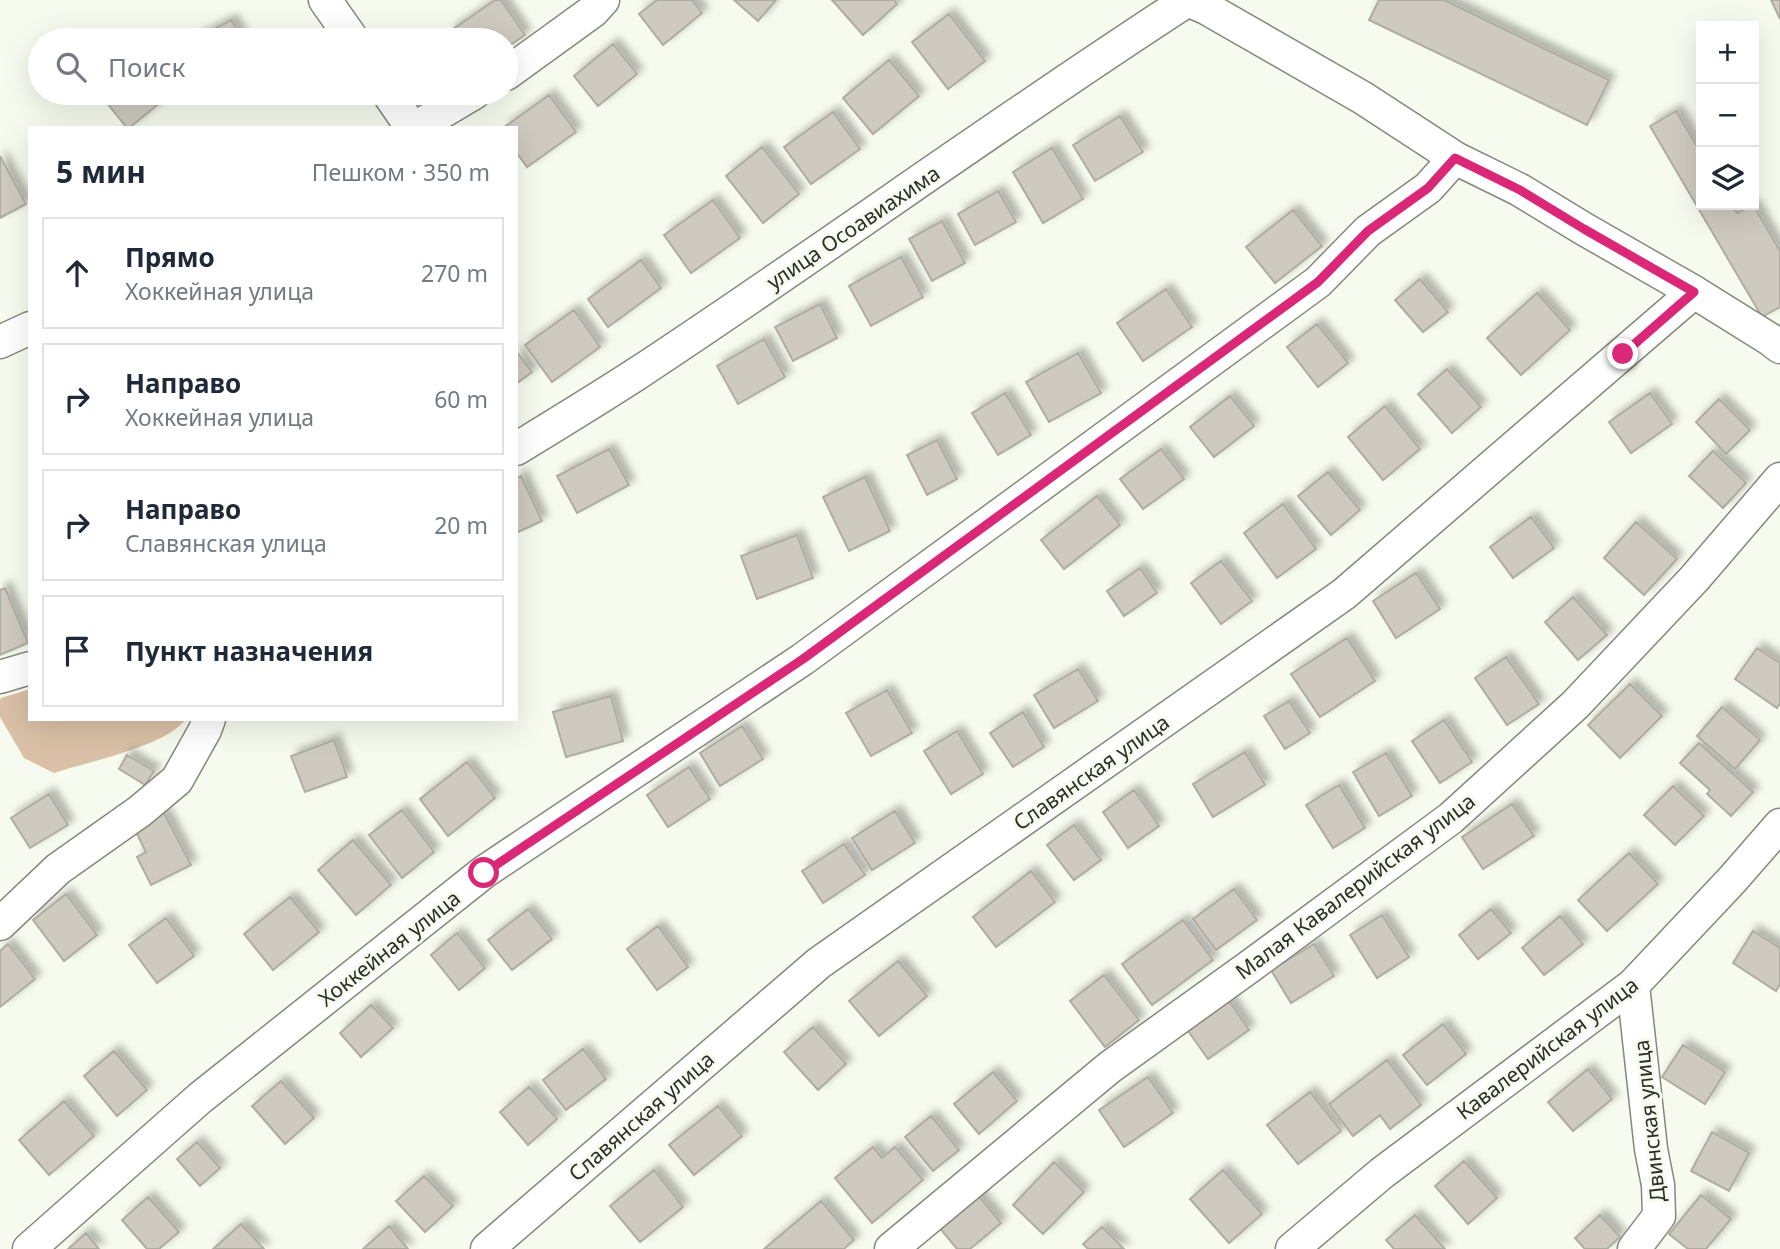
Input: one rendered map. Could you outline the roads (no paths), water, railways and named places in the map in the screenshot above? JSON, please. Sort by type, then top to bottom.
[{"type":"street","points":[[325,0],[345,28]]},
{"type":"street","points":[[518,65],[603,0]]},
{"type":"street","points":[[1188,0],[1363,98],[1455,158],[1520,190],[1694,292],[1780,348]]},
{"type":"street","name":"улица Осоавиахима","points":[[518,448],[637,374],[1095,60],[1188,0]]},
{"type":"street","points":[[397,105],[412,126]]},
{"type":"street","points":[[416,126],[453,105]]},
{"type":"street","name":"Хоккейная улица","points":[[29,1249],[200,1098],[484,873],[803,659],[1318,282],[1368,231],[1428,188],[1455,158]]},
{"type":"street","name":"Славянская улица","points":[[486,1249],[819,963],[1344,594],[1694,292]]},
{"type":"street","points":[[0,342],[28,329]]},
{"type":"street","name":"Малая Кавалерийская улица","points":[[891,1249],[1110,1067],[1451,818],[1576,705],[1694,579],[1780,479]]},
{"type":"street","points":[[0,677],[28,669]]},
{"type":"street","points":[[0,925],[58,869],[140,811],[177,780],[208,721]]},
{"type":"street","name":"Кавалерийская улица","points":[[1292,1249],[1382,1173],[1633,985],[1780,825]]},
{"type":"street","name":"Двинская улица","points":[[1633,985],[1651,1149],[1658,1185],[1659,1216],[1634,1249]]}]
